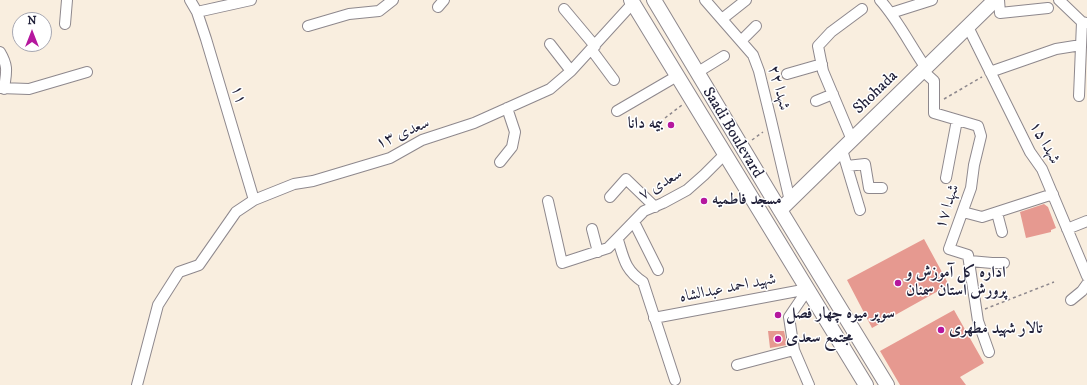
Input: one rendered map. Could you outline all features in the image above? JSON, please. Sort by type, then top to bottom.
[{"type":"main road","name":"Saadi Boulevard","points":[[654,0],[742,146],[785,206],[887,385]]},
{"type":"main road","name":"Shohada","points":[[785,206],[995,0]]},
{"type":"main road","name":"Saadi Boulevard","points":[[632,2],[866,385]]},
{"type":"street","points":[[65,24],[67,0]]},
{"type":"street","name":"۱۱","points":[[190,0],[197,12],[254,200]]},
{"type":"street","points":[[197,12],[251,0]]},
{"type":"street","points":[[308,26],[349,14],[380,11],[393,0]]},
{"type":"street","name":"شهدا ۲۲","points":[[705,0],[753,55],[759,71],[773,126],[785,206]]},
{"type":"street","points":[[722,19],[746,0]]},
{"type":"street","points":[[880,0],[891,13],[924,69],[934,81],[934,104]]},
{"type":"street","points":[[891,13],[932,0]]},
{"type":"street","points":[[999,0],[1000,13],[1048,8]]},
{"type":"street","points":[[1058,0],[1085,22],[1081,45],[1079,96]]},
{"type":"street","name":"سعدی ۱۳","points":[[137,385],[158,305],[179,272],[199,265],[236,212],[254,200],[294,184],[312,181],[390,158],[422,140],[474,123],[550,89],[571,71],[593,48],[632,2]]},
{"type":"street","points":[[564,9],[593,48],[614,80]]},
{"type":"street","points":[[852,140],[823,71],[818,46],[831,32],[862,9]]},
{"type":"street","points":[[741,41],[756,26]]},
{"type":"street","name":"شهدا ۱۵","points":[[968,27],[1030,152],[1042,169],[1087,276]]},
{"type":"street","points":[[550,44],[571,71]]},
{"type":"street","points":[[990,72],[1056,49],[1081,45]]},
{"type":"street","points":[[0,52],[6,62],[3,89],[0,99]]},
{"type":"street","points":[[698,72],[724,56]]},
{"type":"street","points":[[787,74],[822,64]]},
{"type":"street","points":[[3,89],[29,89],[87,72]]},
{"type":"street","points":[[617,111],[678,76]]},
{"type":"street","points":[[816,101],[833,94]]},
{"type":"street","name":"شهدا ۱۷","points":[[934,104],[934,113],[978,126],[981,136],[974,165],[971,188],[949,249],[968,255],[970,261]]},
{"type":"street","points":[[500,162],[512,147],[515,132],[507,108]]},
{"type":"street","name":"شهدا ۱۷","points":[[946,178],[957,120]]},
{"type":"street","points":[[842,150],[860,210]]},
{"type":"street","name":"سعدی ۷","points":[[548,201],[562,263],[608,248],[618,240],[644,211],[655,207],[687,190],[725,154]]},
{"type":"street","points":[[847,166],[865,164],[869,188],[882,188]]},
{"type":"street","points":[[610,197],[626,179],[655,207]]},
{"type":"street","points":[[963,212],[982,217],[1053,194]]},
{"type":"street","points":[[996,213],[1002,232]]},
{"type":"street","points":[[634,222],[658,270]]},
{"type":"street","points":[[1067,229],[1087,222]]},
{"type":"street","points":[[592,229],[598,252]]},
{"type":"street","points":[[618,240],[626,266],[635,277],[643,282],[675,380]]},
{"type":"street","points":[[989,352],[977,312],[970,261],[992,264],[1004,263]]},
{"type":"street","points":[[1071,300],[1082,291],[1087,284]]},
{"type":"street","points":[[808,289],[789,316],[794,350],[809,385]]},
{"type":"street","name":"شهید احمد عبدالشاه","points":[[654,318],[808,289]]},
{"type":"street","points":[[737,365],[794,350]]},
{"type":"path","points":[[934,104],[990,72]]},
{"type":"path","points":[[665,118],[691,98]]},
{"type":"path","points":[[742,146],[773,126]]},
{"type":"path","points":[[977,312],[1054,282]]},
{"type":"building","points":[[1044,204],[1048,207],[1056,228],[1051,230],[1051,232],[1026,238],[1020,212]]},
{"type":"building","name":"اداره کل آموزش و پرورش استان سمنان","points":[[924,239],[949,285],[872,328],[847,280]]},
{"type":"building","name":"تالار شهید مطهری","points":[[954,310],[984,363],[960,377],[966,385],[900,385],[880,351]]},
{"type":"building","name":"مجتمع سعدی","points":[[768,331],[784,331],[787,345],[770,348]]},
{"type":"place","name":"بیمه دانا","points":[[671,125]]},
{"type":"place","name":"مسجد فاطمیه","points":[[704,201]]},
{"type":"place","name":"اداره کل آموزش و پرورش استان سمنان","points":[[898,283]]},
{"type":"place","name":"سوپر میوه چهار فصل","points":[[778,315]]},
{"type":"place","name":"تالار شهید مطهری","points":[[941,330]]},
{"type":"place","name":"مجتمع سعدی","points":[[778,339]]}]
